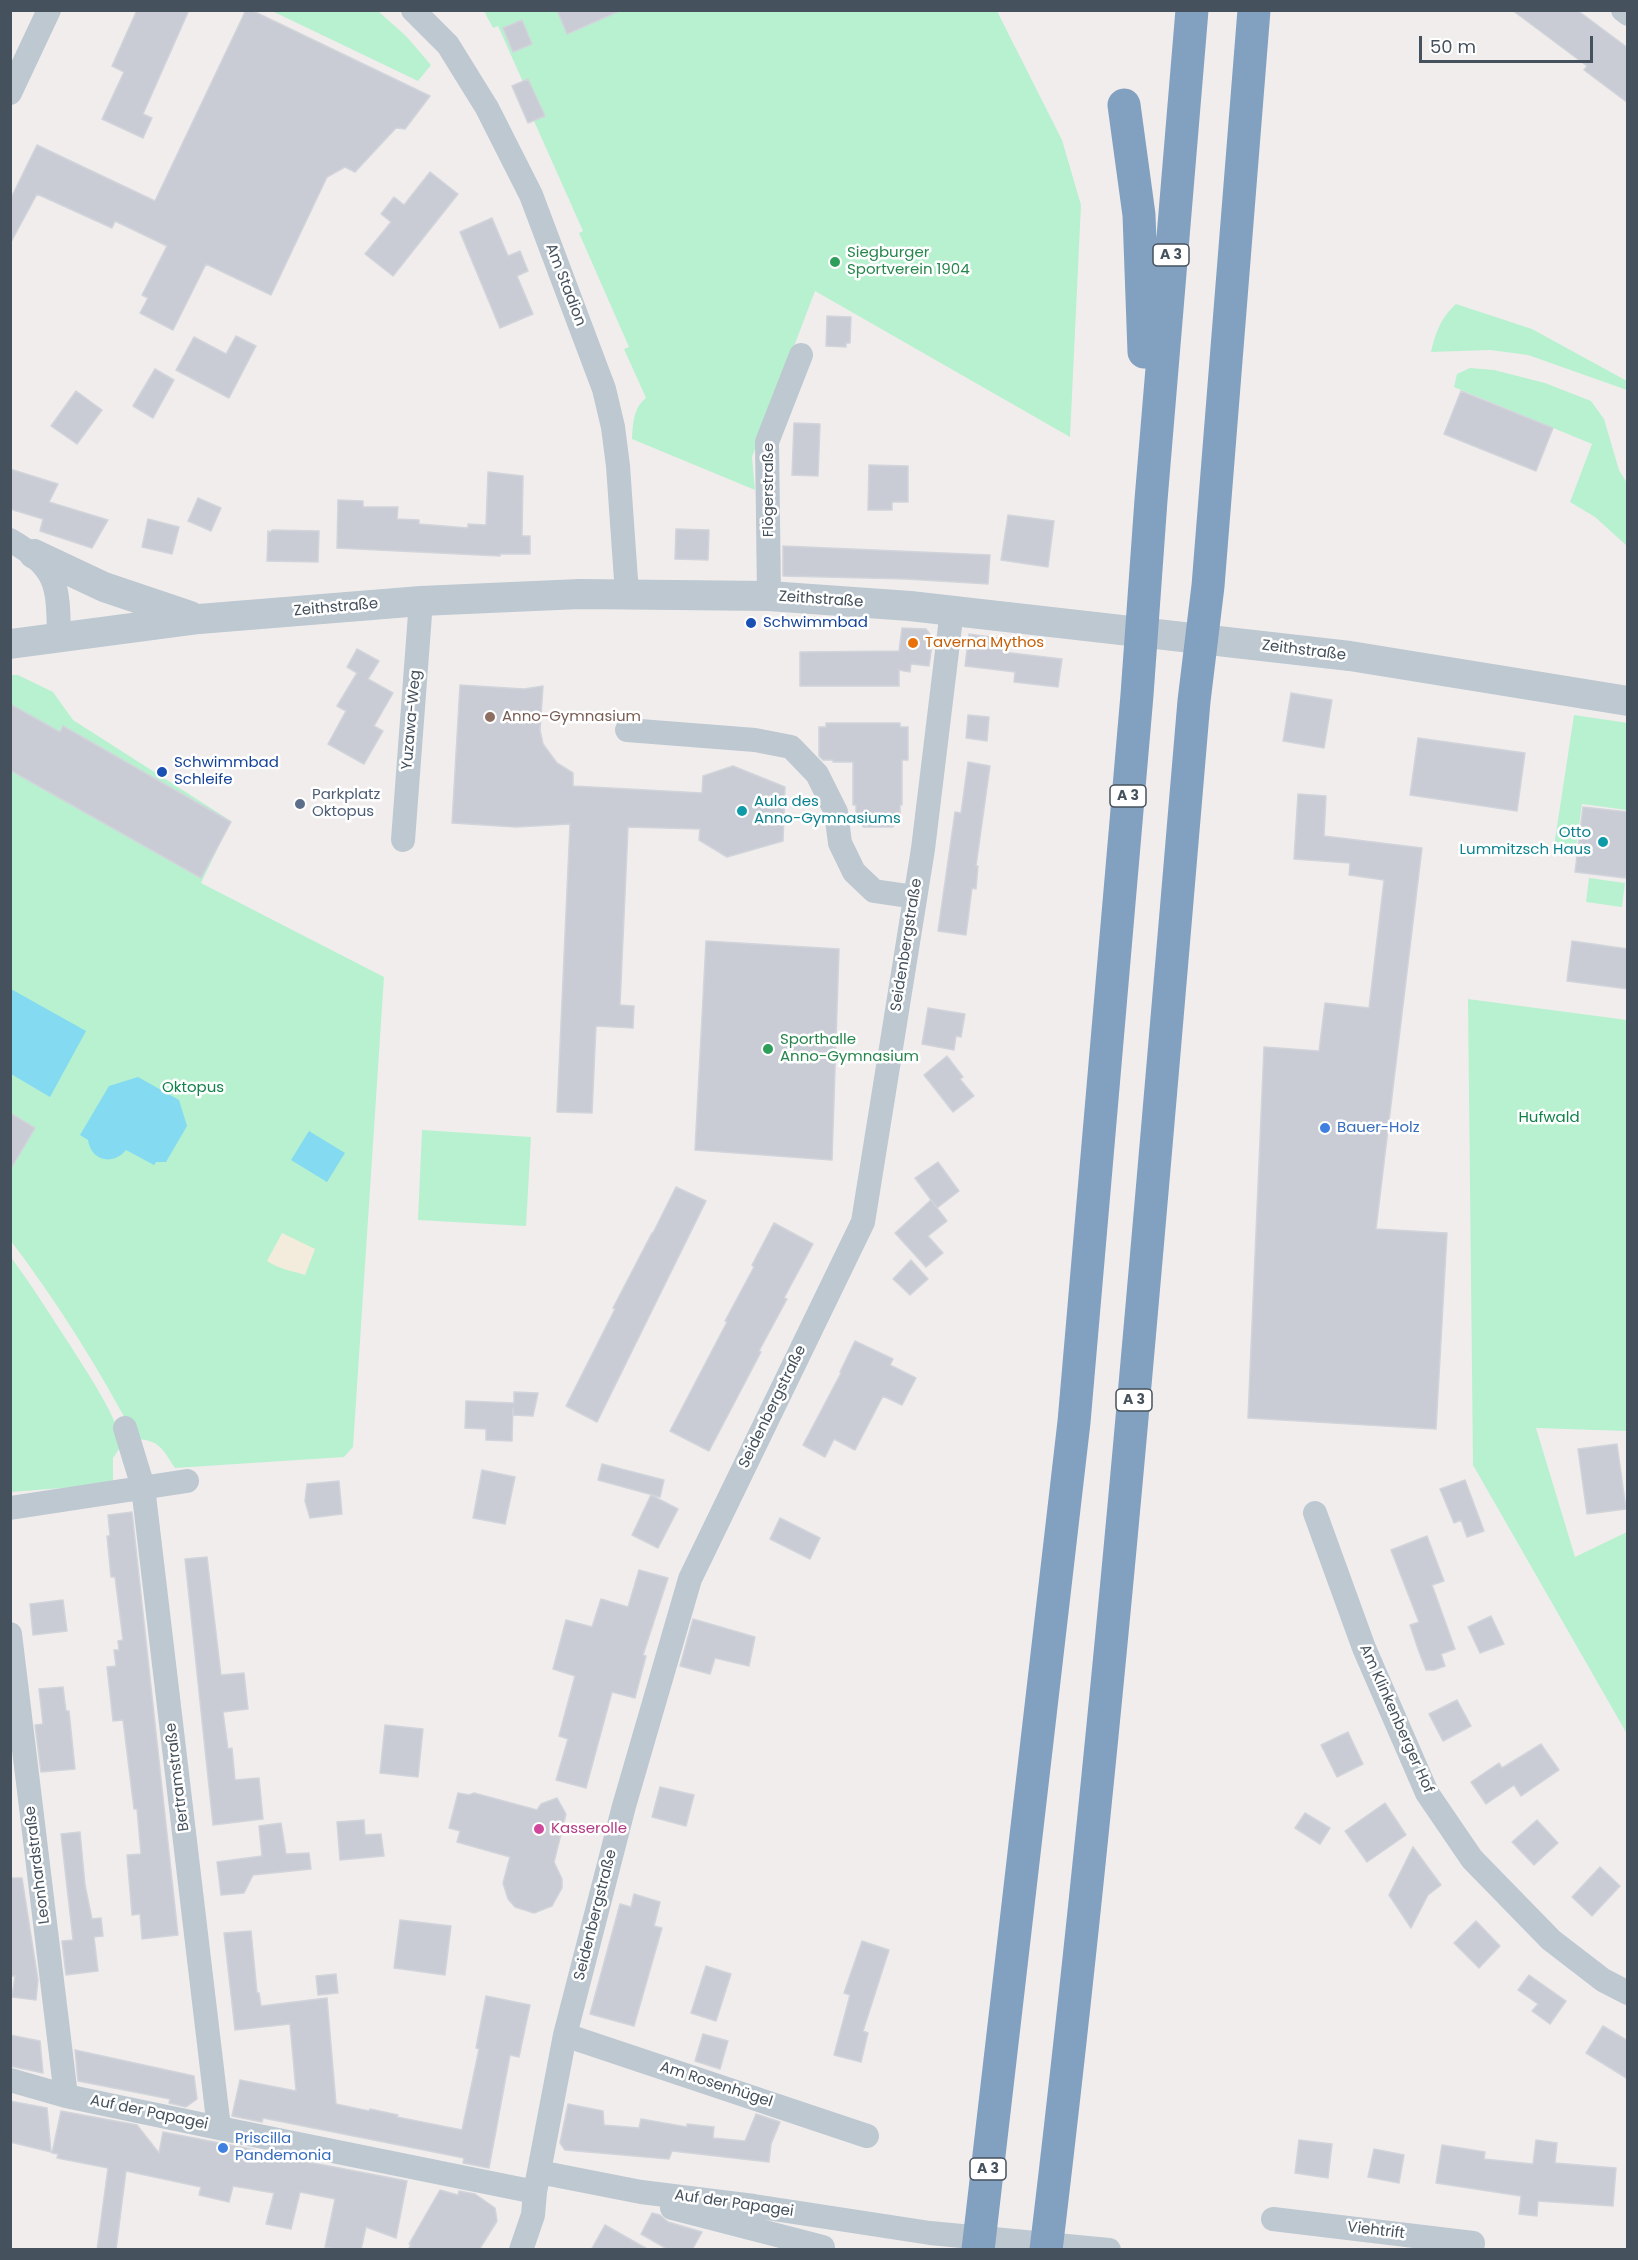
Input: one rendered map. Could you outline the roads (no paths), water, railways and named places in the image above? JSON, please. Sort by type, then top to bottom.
[{"type":"highway","name":"A 3","points":[[978,2250],[1074,1422],[1137,695],[1192,10]]},
{"type":"highway","name":"A 3","points":[[1046,2250],[1064,2097],[1134,1403],[1194,701],[1208,586],[1254,10]]},
{"type":"highway","points":[[1124,105],[1139,215],[1145,341],[1142,392],[1151,500]]},
{"type":"street","points":[[10,93],[49,10]]},
{"type":"street","name":"Am Stadion","points":[[413,10],[448,45],[487,108],[531,195],[604,389],[613,427],[618,466],[627,594]]},
{"type":"street","points":[[1623,10],[1628,14]]},
{"type":"street","name":"Flögerstraße","points":[[769,596],[767,442],[801,354]]},
{"type":"street","points":[[22,547],[104,587],[199,619]]},
{"type":"street","points":[[22,547],[48,570],[56,586],[60,636]]},
{"type":"street","name":"Zeithstraße","points":[[10,644],[199,619],[421,601],[627,594],[769,596],[952,610],[1350,656],[1628,701]]},
{"type":"street","name":"Yuzawa-Weg","points":[[403,840],[421,601]]},
{"type":"street","name":"Seidenbergstraße","points":[[521,2250],[533,2215],[537,2182],[565,2035],[624,1806],[690,1579],[863,1221],[915,897],[952,610]]},
{"type":"street","points":[[627,730],[760,740],[791,747],[818,774],[836,812],[840,843],[854,872],[874,891],[915,897]]},
{"type":"street","name":"Bertramstraße","points":[[125,1428],[143,1487],[219,2128]]},
{"type":"street","points":[[10,1508],[186,1481]]},
{"type":"street","name":"Am Klinkenberger Hof","points":[[1315,1513],[1364,1648],[1427,1793],[1472,1859],[1551,1940],[1603,1980],[1628,1993]]},
{"type":"street","name":"Leonhardstraße","points":[[10,1634],[66,2096]]},
{"type":"street","name":"Am Rosenhügel","points":[[565,2035],[867,2136]]},
{"type":"street","name":"Auf der Papagei","points":[[10,2080],[66,2096],[219,2128],[537,2182],[754,2206],[930,2233],[1109,2250]]},
{"type":"street","points":[[641,2192],[645,2202],[823,2247],[823,2250]]},
{"type":"street","name":"Viehtrift","points":[[1273,2219],[1473,2243],[1472,2250]]},
{"type":"water","points":[[11,989],[86,1031],[50,1097],[11,1074]]},
{"type":"water","points":[[138,1077],[179,1100],[187,1126],[166,1162],[156,1162],[154,1165],[126,1150],[115,1158],[103,1159],[93,1153],[88,1140],[80,1135],[109,1086]]},
{"type":"water","points":[[309,1131],[345,1153],[327,1182],[291,1160]]},
{"type":"place","name":"Siegburger Sportverein 1904","points":[[835,262]]},
{"type":"place","name":"Schwimmbad","points":[[751,623]]},
{"type":"place","name":"Taverna Mythos","points":[[913,643]]},
{"type":"place","name":"Anno-Gymnasium","points":[[490,717]]},
{"type":"place","name":"Schwimmbad Schleife","points":[[162,772]]},
{"type":"place","name":"Parkplatz Oktopus","points":[[300,804]]},
{"type":"place","name":"Aula des Anno-Gymnasiums","points":[[742,811]]},
{"type":"place","name":"Otto Lummitzsch Haus","points":[[1603,842]]},
{"type":"place","name":"Sporthalle Anno-Gymnasium","points":[[768,1049]]},
{"type":"place","name":"Bauer-Holz","points":[[1325,1128]]},
{"type":"place","name":"Kasserolle","points":[[539,1829]]},
{"type":"place","name":"Priscilla Pandemonia","points":[[223,2148]]},
{"type":"park label","name":"Oktopus","points":[[193,1088]]},
{"type":"park label","name":"Hufwald","points":[[1549,1118]]}]
